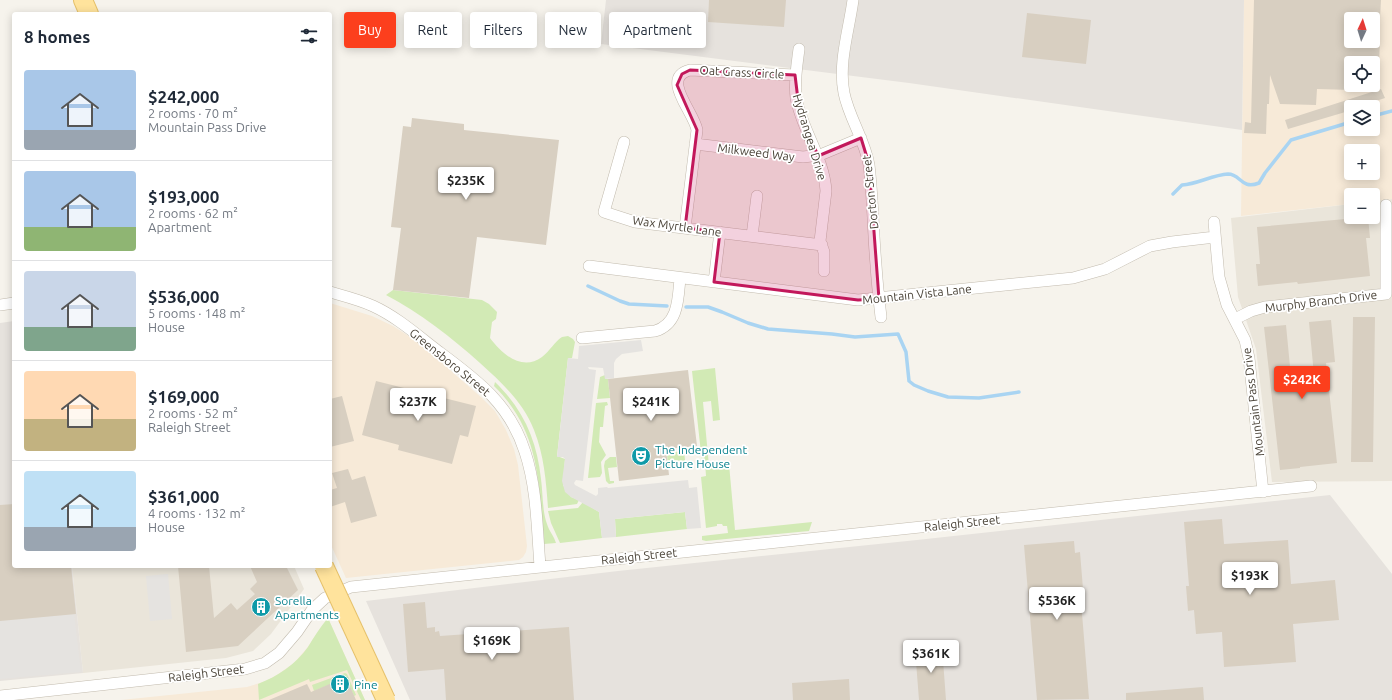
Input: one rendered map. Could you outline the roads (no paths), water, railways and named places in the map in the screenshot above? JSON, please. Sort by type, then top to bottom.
[{"type":"main road","points":[[83,0],[88,12]]},
{"type":"main road","points":[[325,568],[386,700]]},
{"type":"street","name":"Dorton Street","points":[[853,0],[843,60],[842,81],[846,103],[861,138],[869,164],[881,317]]},
{"type":"street","name":"Hydrangea Drive","points":[[799,49],[795,75],[795,88],[799,108],[822,167],[826,191],[820,241],[825,258],[824,271]]},
{"type":"street","name":"Oat Grass Circle","points":[[685,228],[697,130],[696,123],[679,92],[677,85],[682,74],[690,70],[795,75]]},
{"type":"street","name":"Milkweed Way","points":[[695,144],[796,157],[817,155],[861,138]]},
{"type":"street","name":"Wax Myrtle Lane","points":[[624,142],[604,212],[635,222],[822,245]]},
{"type":"street","points":[[752,236],[757,196]]},
{"type":"street","name":"Murphy Branch Drive","points":[[1235,319],[1251,311],[1265,307],[1386,294],[1386,205]]},
{"type":"street","name":"Mountain Pass Drive","points":[[1214,222],[1219,277],[1227,305],[1245,340],[1249,358],[1263,492]]},
{"type":"street","points":[[714,282],[720,232]]},
{"type":"street","name":"Mountain Vista Lane","points":[[589,266],[858,300],[1074,278],[1105,269],[1150,246],[1216,237]]},
{"type":"street","points":[[582,338],[655,331],[666,326],[674,316],[680,278]]},
{"type":"street","name":"Greensboro Street","points":[[332,293],[373,306],[393,317],[473,377],[490,393],[502,408],[516,431],[527,460],[533,495],[540,566]]},
{"type":"street","points":[[0,304],[12,303]]},
{"type":"street","name":"Raleigh Street","points":[[0,696],[245,670],[265,663],[279,654],[297,632],[312,610],[325,598],[351,586],[1311,486]]},
{"type":"waterway","points":[[1380,114],[1392,111]]},
{"type":"waterway","points":[[1173,194],[1182,185],[1228,174],[1236,176],[1248,185],[1259,183],[1291,140],[1344,124]]},
{"type":"waterway","points":[[588,286],[629,304],[667,306]]},
{"type":"waterway","points":[[686,307],[708,307],[748,323],[768,329],[855,337],[898,334],[906,352],[909,381],[914,385],[948,397],[979,398],[1019,392]]},
{"type":"place","name":"The Independent Picture House","points":[[641,456]]},
{"type":"place","name":"Sorella Apartments","points":[[261,607]]},
{"type":"place","name":"Pine","points":[[340,684]]}]
